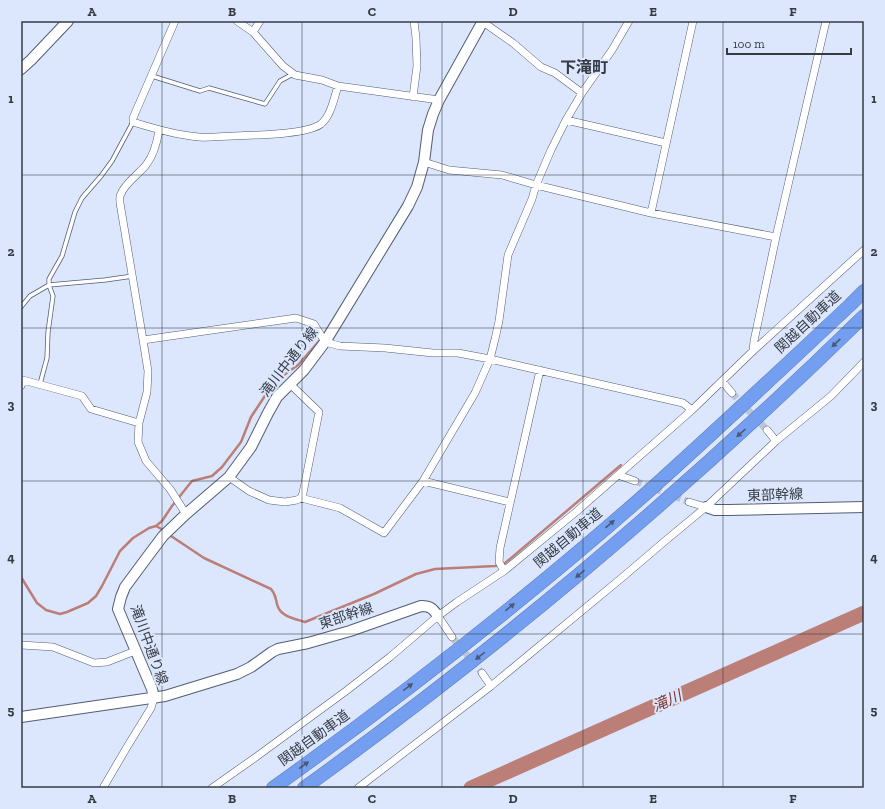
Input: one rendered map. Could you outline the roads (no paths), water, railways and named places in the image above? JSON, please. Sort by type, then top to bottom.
[{"type":"highway","name":"関越自動車道","points":[[273,788],[434,668],[573,556],[732,415],[864,291]]},
{"type":"highway","points":[[304,788],[443,685],[588,568],[754,421],[864,316]]},
{"type":"street","points":[[21,69],[68,21]]},
{"type":"street","points":[[175,21],[133,118],[133,122],[160,130],[200,137],[268,134],[312,129],[322,124],[329,113],[338,86]]},
{"type":"street","points":[[237,21],[253,32],[283,66],[293,74],[322,80],[338,86],[439,100]]},
{"type":"street","points":[[253,32],[260,21]]},
{"type":"street","points":[[413,97],[417,66],[414,21]]},
{"type":"street","points":[[483,21],[514,43],[541,67],[555,73],[582,94]]},
{"type":"street","name":"滝川中通り線","points":[[154,698],[152,689],[118,609],[125,587],[167,532],[229,477],[251,447],[277,397],[304,370],[325,342],[408,206],[417,187],[424,162],[428,130],[433,114],[439,100],[483,21]]},
{"type":"street","points":[[300,498],[340,508],[384,533],[423,481],[476,393],[490,359],[499,321],[508,255],[551,150],[566,120],[612,50],[629,21]]},
{"type":"street","points":[[651,213],[693,21]]},
{"type":"street","points":[[753,351],[776,237],[826,21]]},
{"type":"street","points":[[566,120],[666,142]]},
{"type":"street","points":[[160,130],[153,154],[146,165],[120,194],[120,203],[148,371],[148,392],[139,423],[138,442],[146,461],[170,489],[186,514]]},
{"type":"street","points":[[424,162],[449,170],[502,175],[536,185],[651,213],[776,237]]},
{"type":"street","points":[[212,788],[346,691],[390,657],[438,616],[618,475],[692,410],[753,351],[861,257],[864,250]]},
{"type":"street","points":[[143,340],[296,318],[314,324],[325,342],[340,346],[385,348],[433,353],[458,353],[540,370],[683,404],[692,410]]},
{"type":"street","points":[[358,788],[491,686],[706,507],[776,441],[831,396],[864,362]]},
{"type":"street","points":[[501,567],[500,548],[540,370]]},
{"type":"street","points":[[21,386],[24,380],[82,396],[91,409],[139,423]]},
{"type":"street","points":[[722,381],[732,393]]},
{"type":"street","points":[[229,477],[249,491],[269,500],[285,502],[300,498],[303,493],[319,412],[290,384]]},
{"type":"street","points":[[767,430],[776,441]]},
{"type":"street","points":[[618,475],[635,481]]},
{"type":"street","points":[[423,481],[510,502]]},
{"type":"street","name":"東部幹線","points":[[689,502],[715,510],[864,506]]},
{"type":"street","name":"東部幹線","points":[[21,717],[165,696],[238,674],[278,649],[308,643],[350,631],[416,607],[426,606],[433,608],[438,616]]},
{"type":"street","points":[[438,616],[452,637]]},
{"type":"street","points":[[21,645],[53,647],[94,663],[107,662],[135,651]]},
{"type":"street","points":[[482,673],[491,686]]},
{"type":"street","points":[[104,788],[151,708],[154,698]]},
{"type":"lane","points":[[152,76],[200,91],[209,88],[265,104],[280,81],[293,74]]},
{"type":"lane","points":[[40,385],[46,358],[53,296],[49,279],[62,256],[75,212],[82,198],[102,176],[112,161],[133,122]]},
{"type":"lane","points":[[21,307],[30,296],[49,284],[105,280],[133,276]]},
{"type":"waterway","points":[[21,577],[37,603],[46,610],[60,614],[88,603],[96,596],[120,551],[133,538],[149,528],[156,526],[162,521],[192,481],[212,476],[222,467],[241,442],[251,417],[274,382],[298,365],[320,340]]},
{"type":"waterway","points":[[168,534],[204,558],[271,589],[278,607],[283,613],[305,622],[374,594],[416,574],[435,569],[495,566],[504,564],[621,465]]},
{"type":"waterway","points":[[156,526],[165,531]]},
{"type":"waterway","name":"滝川","points":[[471,788],[864,613]]},
{"type":"tunnel","points":[[732,393],[767,430]]},
{"type":"tunnel","points":[[635,481],[689,502]]},
{"type":"tunnel","points":[[452,637],[482,673]]},
{"type":"district","name":"下滝町","points":[[584,67]]}]
